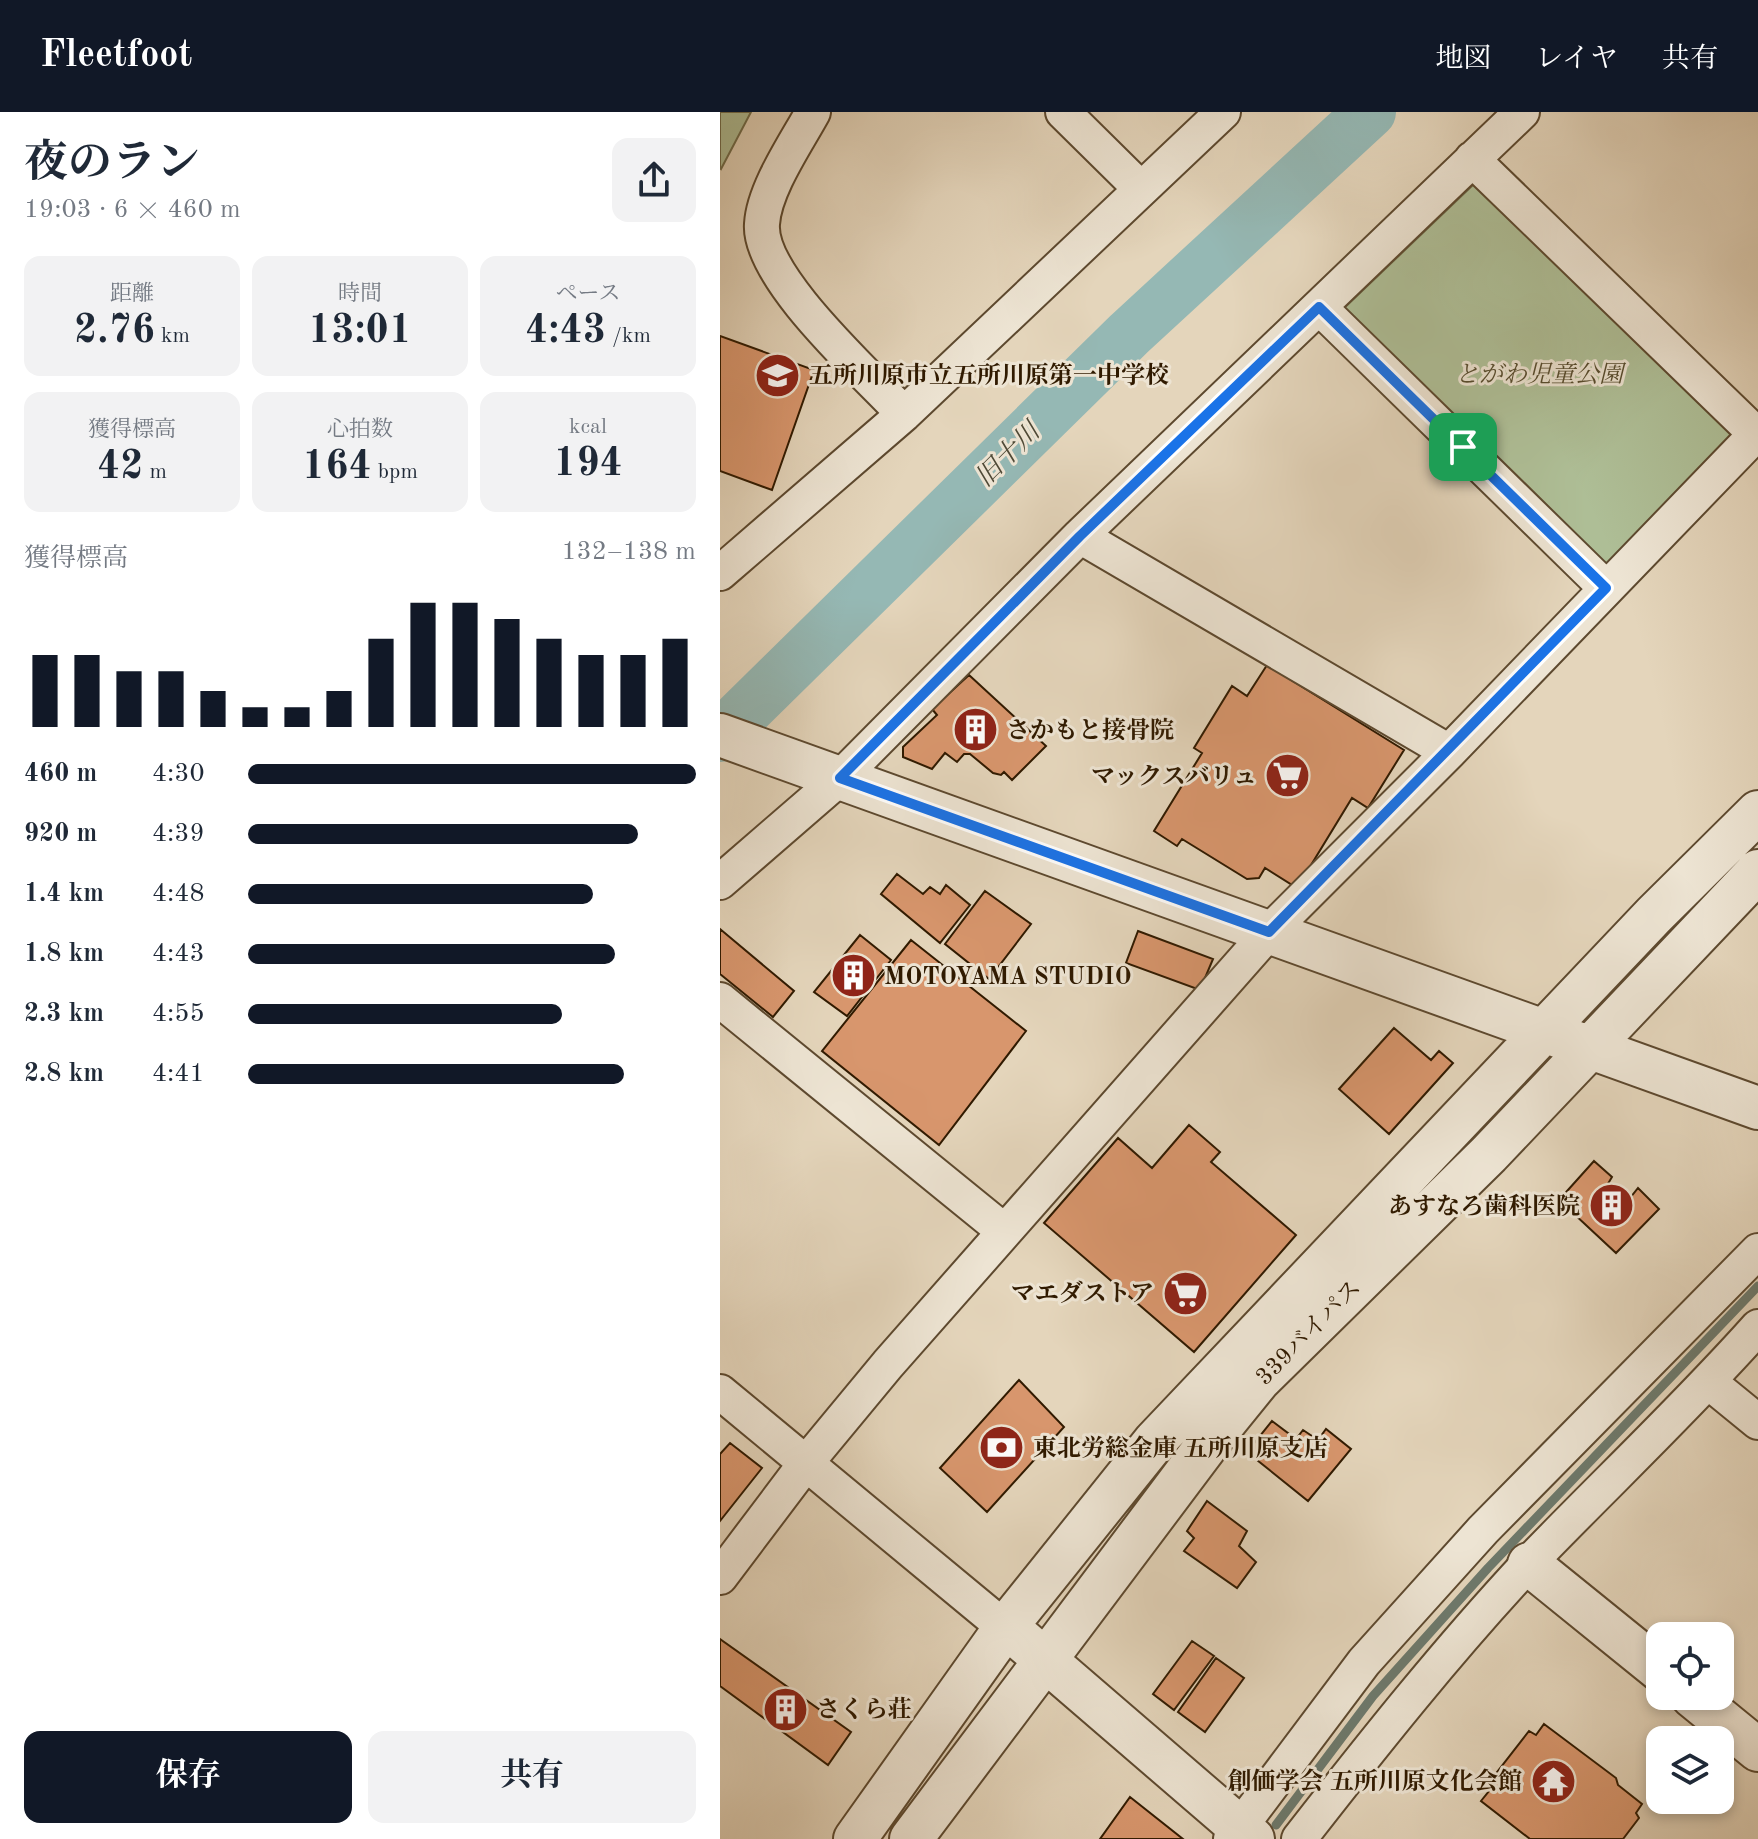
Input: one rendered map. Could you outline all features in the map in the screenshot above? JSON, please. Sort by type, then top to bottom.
[{"type":"street","points":[[813,112],[777,177],[761,223],[764,250],[783,282],[904,414]]},
{"type":"street","points":[[1063,112],[1141,189]]},
{"type":"street","points":[[720,573],[904,414],[1223,112]]},
{"type":"street","points":[[720,882],[840,778],[1080,536],[1522,112]]},
{"type":"street","points":[[720,1577],[806,1463],[1004,1231],[1269,932],[1449,752],[1757,434],[1472,159]]},
{"type":"street","points":[[1319,307],[1606,588]]},
{"type":"street","points":[[1080,536],[1449,752]]},
{"type":"street","points":[[720,735],[1758,1108]]},
{"type":"street","points":[[855,1839],[1005,1628],[1155,1441],[1654,915],[1758,812]]},
{"type":"street","name":"339バイパス","points":[[911,1839],[1045,1657],[1259,1380],[1489,1154],[1758,871]]},
{"type":"street","points":[[720,1000],[1004,1231]]},
{"type":"street","points":[[720,1392],[1005,1628],[1045,1657],[1241,1835],[1364,1662],[1483,1530],[1758,1251]]},
{"type":"street","points":[[1299,1839],[1402,1706],[1529,1564],[1709,1382],[1758,1327]]},
{"type":"street","points":[[1709,1382],[1758,1422]]},
{"type":"street","points":[[1529,1564],[1646,1659]]},
{"type":"street","points":[[1709,1710],[1758,1750]]},
{"type":"green space","points":[[720,112],[751,112],[721,169],[720,168]]},
{"type":"green space","name":"とがわ児童公園","points":[[1475,183],[1734,434],[1607,568],[1340,312]]},
{"type":"building","points":[[720,336],[814,370],[772,490],[720,471]]},
{"type":"building","name":"マックスバリュ","points":[[1267,665],[1404,750],[1368,808],[1352,798],[1297,888],[1265,868],[1259,878],[1247,879],[1182,839],[1177,846],[1154,831],[1202,753],[1194,748],[1232,686],[1247,696]]},
{"type":"building","name":"さかもと接骨院","points":[[969,675],[1046,746],[1012,780],[1004,772],[1001,775],[993,773],[970,754],[964,754],[957,762],[945,753],[932,769],[903,757],[903,747],[937,715],[932,709]]},
{"type":"building","points":[[897,874],[923,894],[930,887],[940,894],[946,885],[970,905],[940,943],[881,894]]},
{"type":"building","points":[[985,891],[1031,924],[989,979],[945,944]]},
{"type":"building","points":[[720,929],[794,991],[773,1017],[720,974]]},
{"type":"building","points":[[1138,931],[1213,959],[1200,990],[1126,963]]},
{"type":"building","name":"MOTOYAMA STUDIO","points":[[860,935],[891,960],[847,1016],[814,992]]},
{"type":"building","points":[[911,940],[1026,1031],[939,1145],[822,1051]]},
{"type":"building","points":[[1394,1028],[1431,1060],[1439,1051],[1453,1063],[1389,1134],[1339,1089]]},
{"type":"building","name":"マエダストア","points":[[1189,1125],[1220,1152],[1211,1162],[1296,1235],[1194,1352],[1044,1223],[1118,1138],[1152,1168]]},
{"type":"building","name":"あすなろ歯科医院","points":[[1594,1161],[1612,1177],[1606,1187],[1626,1203],[1638,1188],[1659,1209],[1616,1253],[1559,1200]]},
{"type":"building","name":"東北労総金庫 五所川原支店","points":[[1019,1380],[1064,1427],[987,1512],[940,1468]]},
{"type":"building","points":[[1272,1421],[1296,1439],[1303,1430],[1318,1440],[1326,1429],[1351,1449],[1308,1501],[1247,1452]]},
{"type":"building","points":[[730,1443],[762,1468],[720,1521],[720,1454]]},
{"type":"building","points":[[1207,1501],[1247,1531],[1239,1546],[1256,1562],[1237,1588],[1184,1551],[1194,1538],[1187,1531]]},
{"type":"building","name":"さくら荘","points":[[720,1639],[851,1732],[828,1765],[720,1686]]},
{"type":"building","points":[[1192,1641],[1214,1656],[1174,1710],[1153,1694]]},
{"type":"building","points":[[1216,1658],[1244,1678],[1205,1732],[1178,1712]]},
{"type":"building","name":"創価学会 五所川原文化会館","points":[[1544,1724],[1616,1778],[1618,1785],[1642,1804],[1636,1813],[1639,1818],[1623,1839],[1530,1839],[1481,1801],[1489,1791],[1487,1785],[1529,1731],[1536,1735]]},
{"type":"building","points":[[1130,1797],[1183,1839],[1100,1839]]},
{"type":"waterway","name":"旧十川","points":[[720,736],[1129,334],[1370,112]]},
{"type":"waterway","points":[[1276,1825],[1373,1696],[1488,1568],[1758,1286]]},
{"type":"place","name":"五所川原市立五所川原第一中学校","points":[[778,375]]},
{"type":"place","name":"さかもと接骨院","points":[[975,730]]},
{"type":"place","name":"マックスバリュ","points":[[1288,776]]},
{"type":"place","name":"MOTOYAMA STUDIO","points":[[853,976]]},
{"type":"place","name":"あすなろ歯科医院","points":[[1611,1206]]},
{"type":"place","name":"マエダストア","points":[[1185,1293]]},
{"type":"place","name":"東北労総金庫 五所川原支店","points":[[1002,1448]]},
{"type":"place","name":"さくら荘","points":[[785,1709]]},
{"type":"place","name":"創価学会 五所川原文化会館","points":[[1553,1781]]},
{"type":"route","points":[[1319,307],[1463,447],[1606,588],[1449,752],[1269,932],[840,778],[1080,536],[1319,307]]}]
